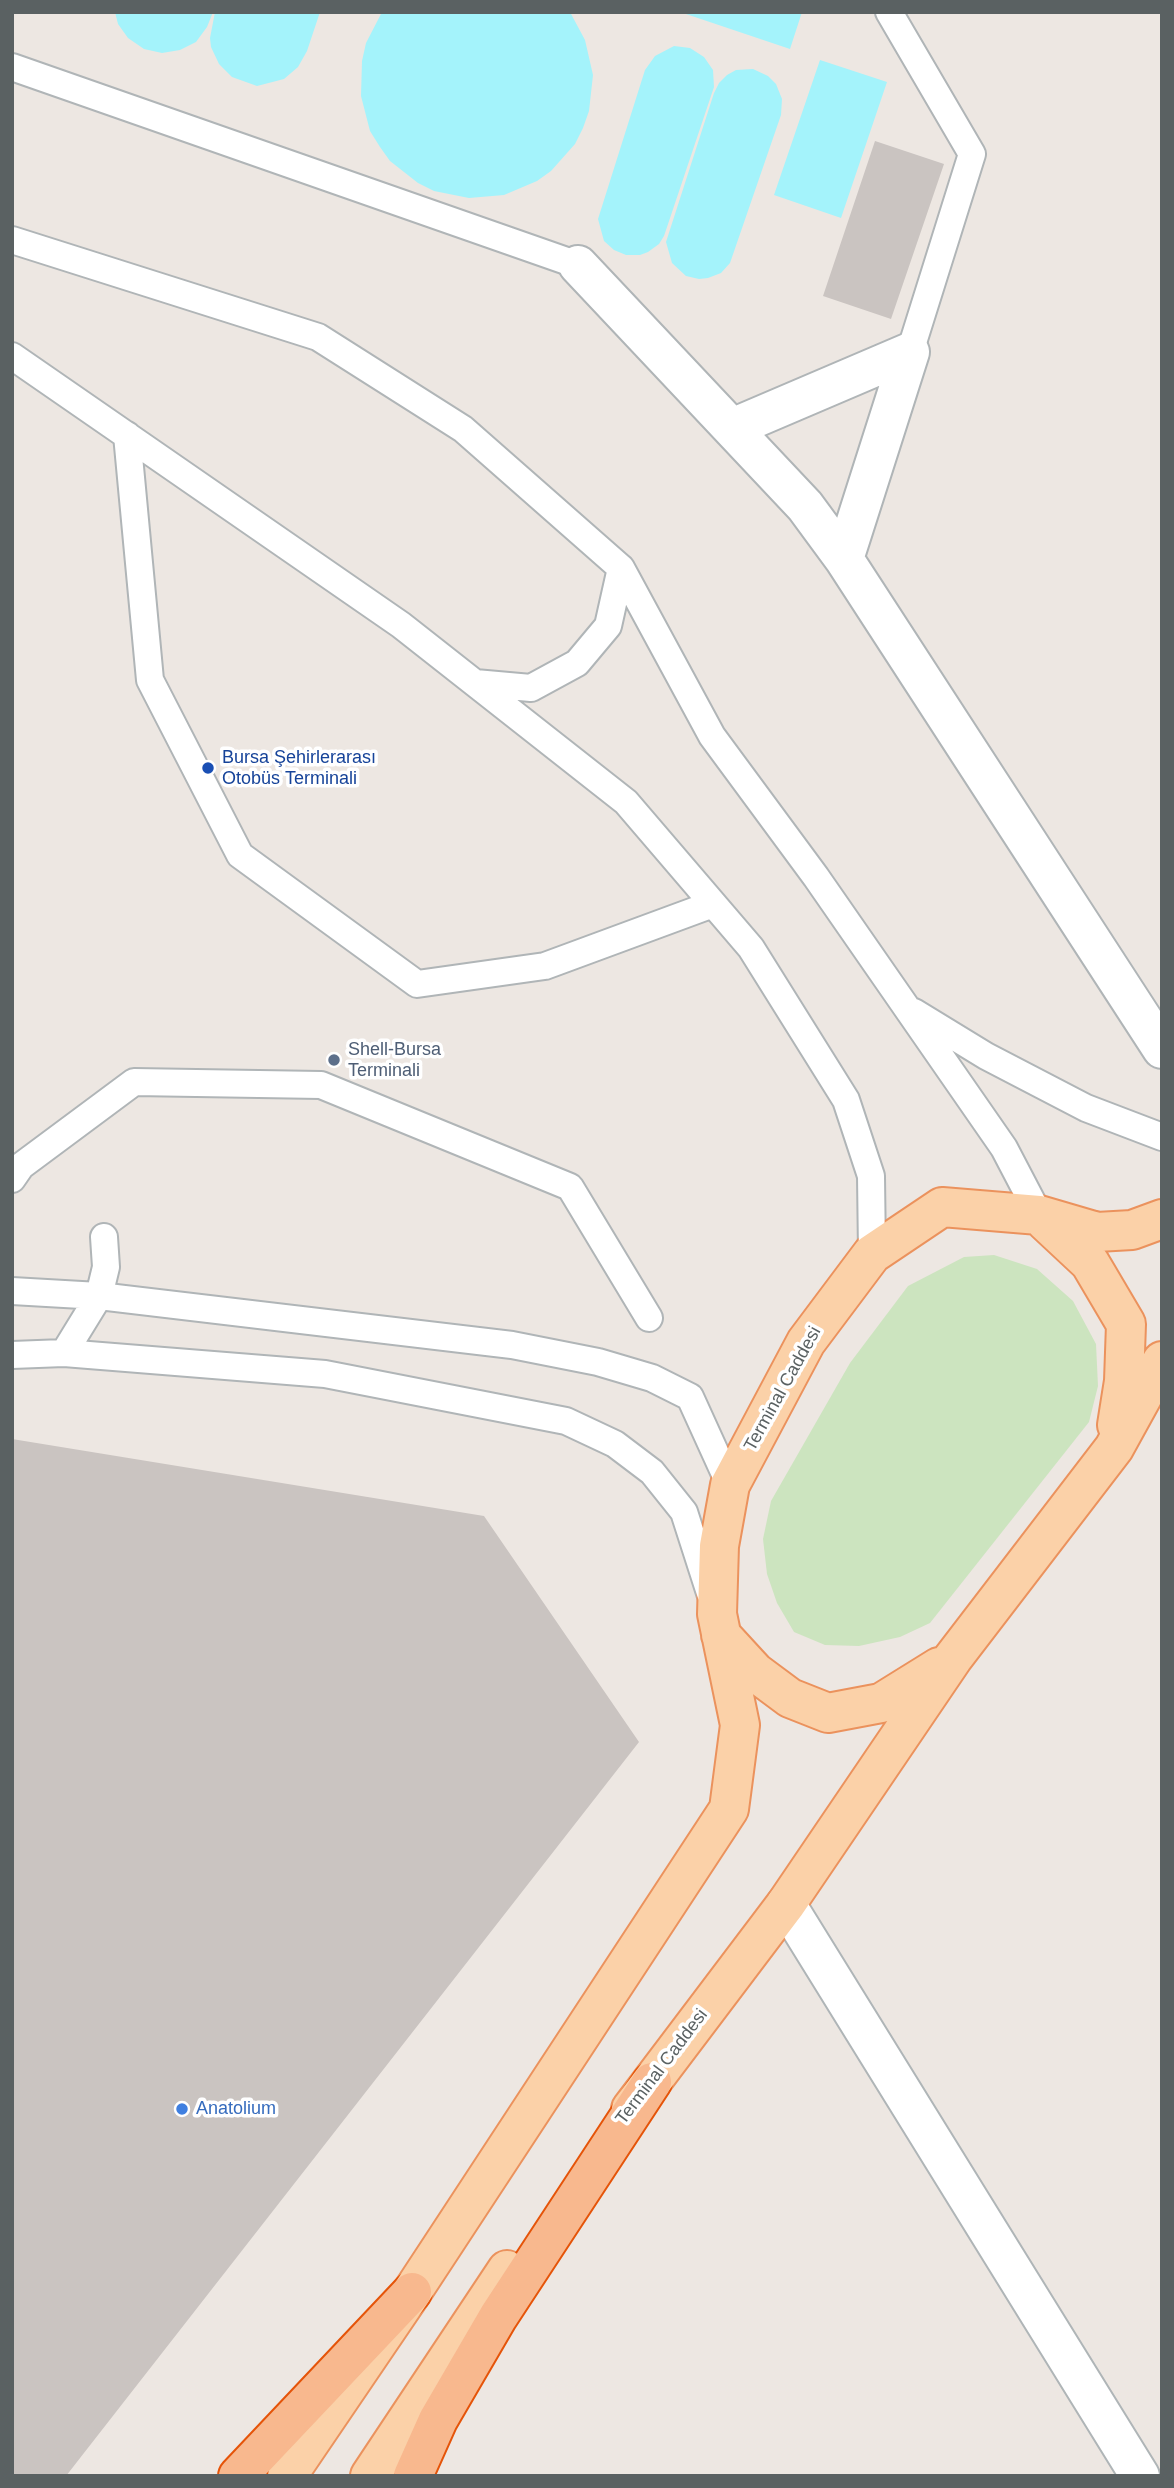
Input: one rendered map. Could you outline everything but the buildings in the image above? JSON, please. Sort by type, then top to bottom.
[{"type":"highway","points":[[413,2476],[438,2420],[498,2318],[652,2082]]},
{"type":"highway","points":[[238,2476],[412,2292]]},
{"type":"main road","name":"Terminal Caddesi","points":[[287,2476],[412,2292],[729,1809],[740,1725],[719,1624],[719,1546],[730,1485],[806,1342],[872,1254],[942,1207],[1039,1215],[1097,1232],[1132,1230],[1162,1219]]},
{"type":"main road","name":"Terminal Caddesi","points":[[1039,1215],[1090,1263],[1126,1324],[1124,1381],[1114,1448]]},
{"type":"main road","name":"Terminal Caddesi","points":[[370,2476],[515,2258],[786,1904],[953,1658],[1114,1448],[1162,1361]]},
{"type":"main road","name":"Terminal Caddesi","points":[[719,1624],[755,1672],[790,1698],[828,1713],[881,1703],[953,1658]]},
{"type":"street","points":[[578,265],[805,506],[845,559],[1162,1049]]},
{"type":"street","points":[[732,428],[910,352]]},
{"type":"street","points":[[845,559],[910,352]]},
{"type":"street","points":[[786,1904],[1140,2476]]},
{"type":"lane","points":[[888,12],[972,154],[910,352]]},
{"type":"lane","points":[[12,66],[578,265]]},
{"type":"lane","points":[[12,240],[318,337],[463,429],[621,568],[712,736],[816,877],[1004,1148],[1039,1215]]},
{"type":"lane","points":[[12,356],[401,625],[626,802],[751,948],[846,1100],[872,1177],[872,1254]]},
{"type":"lane","points":[[127,435],[150,680],[240,855],[417,984],[545,967],[713,904]]},
{"type":"lane","points":[[475,683],[531,688],[577,663],[608,626],[621,568]]},
{"type":"lane","points":[[903,1006],[986,1056],[1086,1108],[1162,1138]]},
{"type":"lane","points":[[12,1179],[21,1166],[134,1082],[321,1085],[570,1186],[649,1318]]},
{"type":"lane","points":[[64,1353],[99,1296],[106,1267],[104,1237]]},
{"type":"lane","points":[[12,1291],[99,1296],[512,1345],[598,1362],[652,1378],[690,1397],[730,1485]]},
{"type":"lane","points":[[12,1355],[64,1353],[325,1374],[566,1421],[615,1444],[652,1472],[684,1513],[719,1624]]},
{"type":"green space","points":[[994,1255],[1037,1269],[1073,1301],[1096,1344],[1098,1386],[1089,1422],[930,1623],[900,1637],[859,1646],[825,1645],[794,1632],[777,1603],[767,1574],[763,1539],[771,1501],[850,1363],[908,1286],[964,1257]]},
{"type":"water","points":[[115,12],[213,12],[207,27],[196,42],[180,50],[162,53],[144,49],[128,38],[118,24]]},
{"type":"water","points":[[215,12],[320,12],[307,51],[298,67],[284,79],[257,86],[232,77],[219,64],[210,38]]},
{"type":"water","points":[[382,12],[570,12],[585,40],[593,75],[589,111],[575,144],[551,171],[537,181],[504,195],[469,198],[434,191],[418,183],[390,161],[380,147],[370,131],[361,96],[362,61],[366,43]]},
{"type":"water","points":[[680,12],[802,12],[790,49]]},
{"type":"water","points":[[674,46],[690,48],[704,57],[713,70],[714,87],[664,236],[659,244],[648,252],[626,255],[614,250],[604,241],[598,219],[645,70],[655,56]]},
{"type":"water","points":[[820,60],[887,82],[841,218],[774,195]]},
{"type":"water","points":[[753,69],[768,76],[776,84],[782,99],[781,115],[730,263],[721,273],[708,278],[686,276],[672,263],[666,242],[714,93],[727,75],[736,70]]},
{"type":"place","name":"Bursa Şehirlerarası Otobüs Terminali","points":[[208,768]]},
{"type":"place","name":"Shell-Bursa Terminali","points":[[334,1060]]},
{"type":"place","name":"Anatolium","points":[[182,2109]]}]
